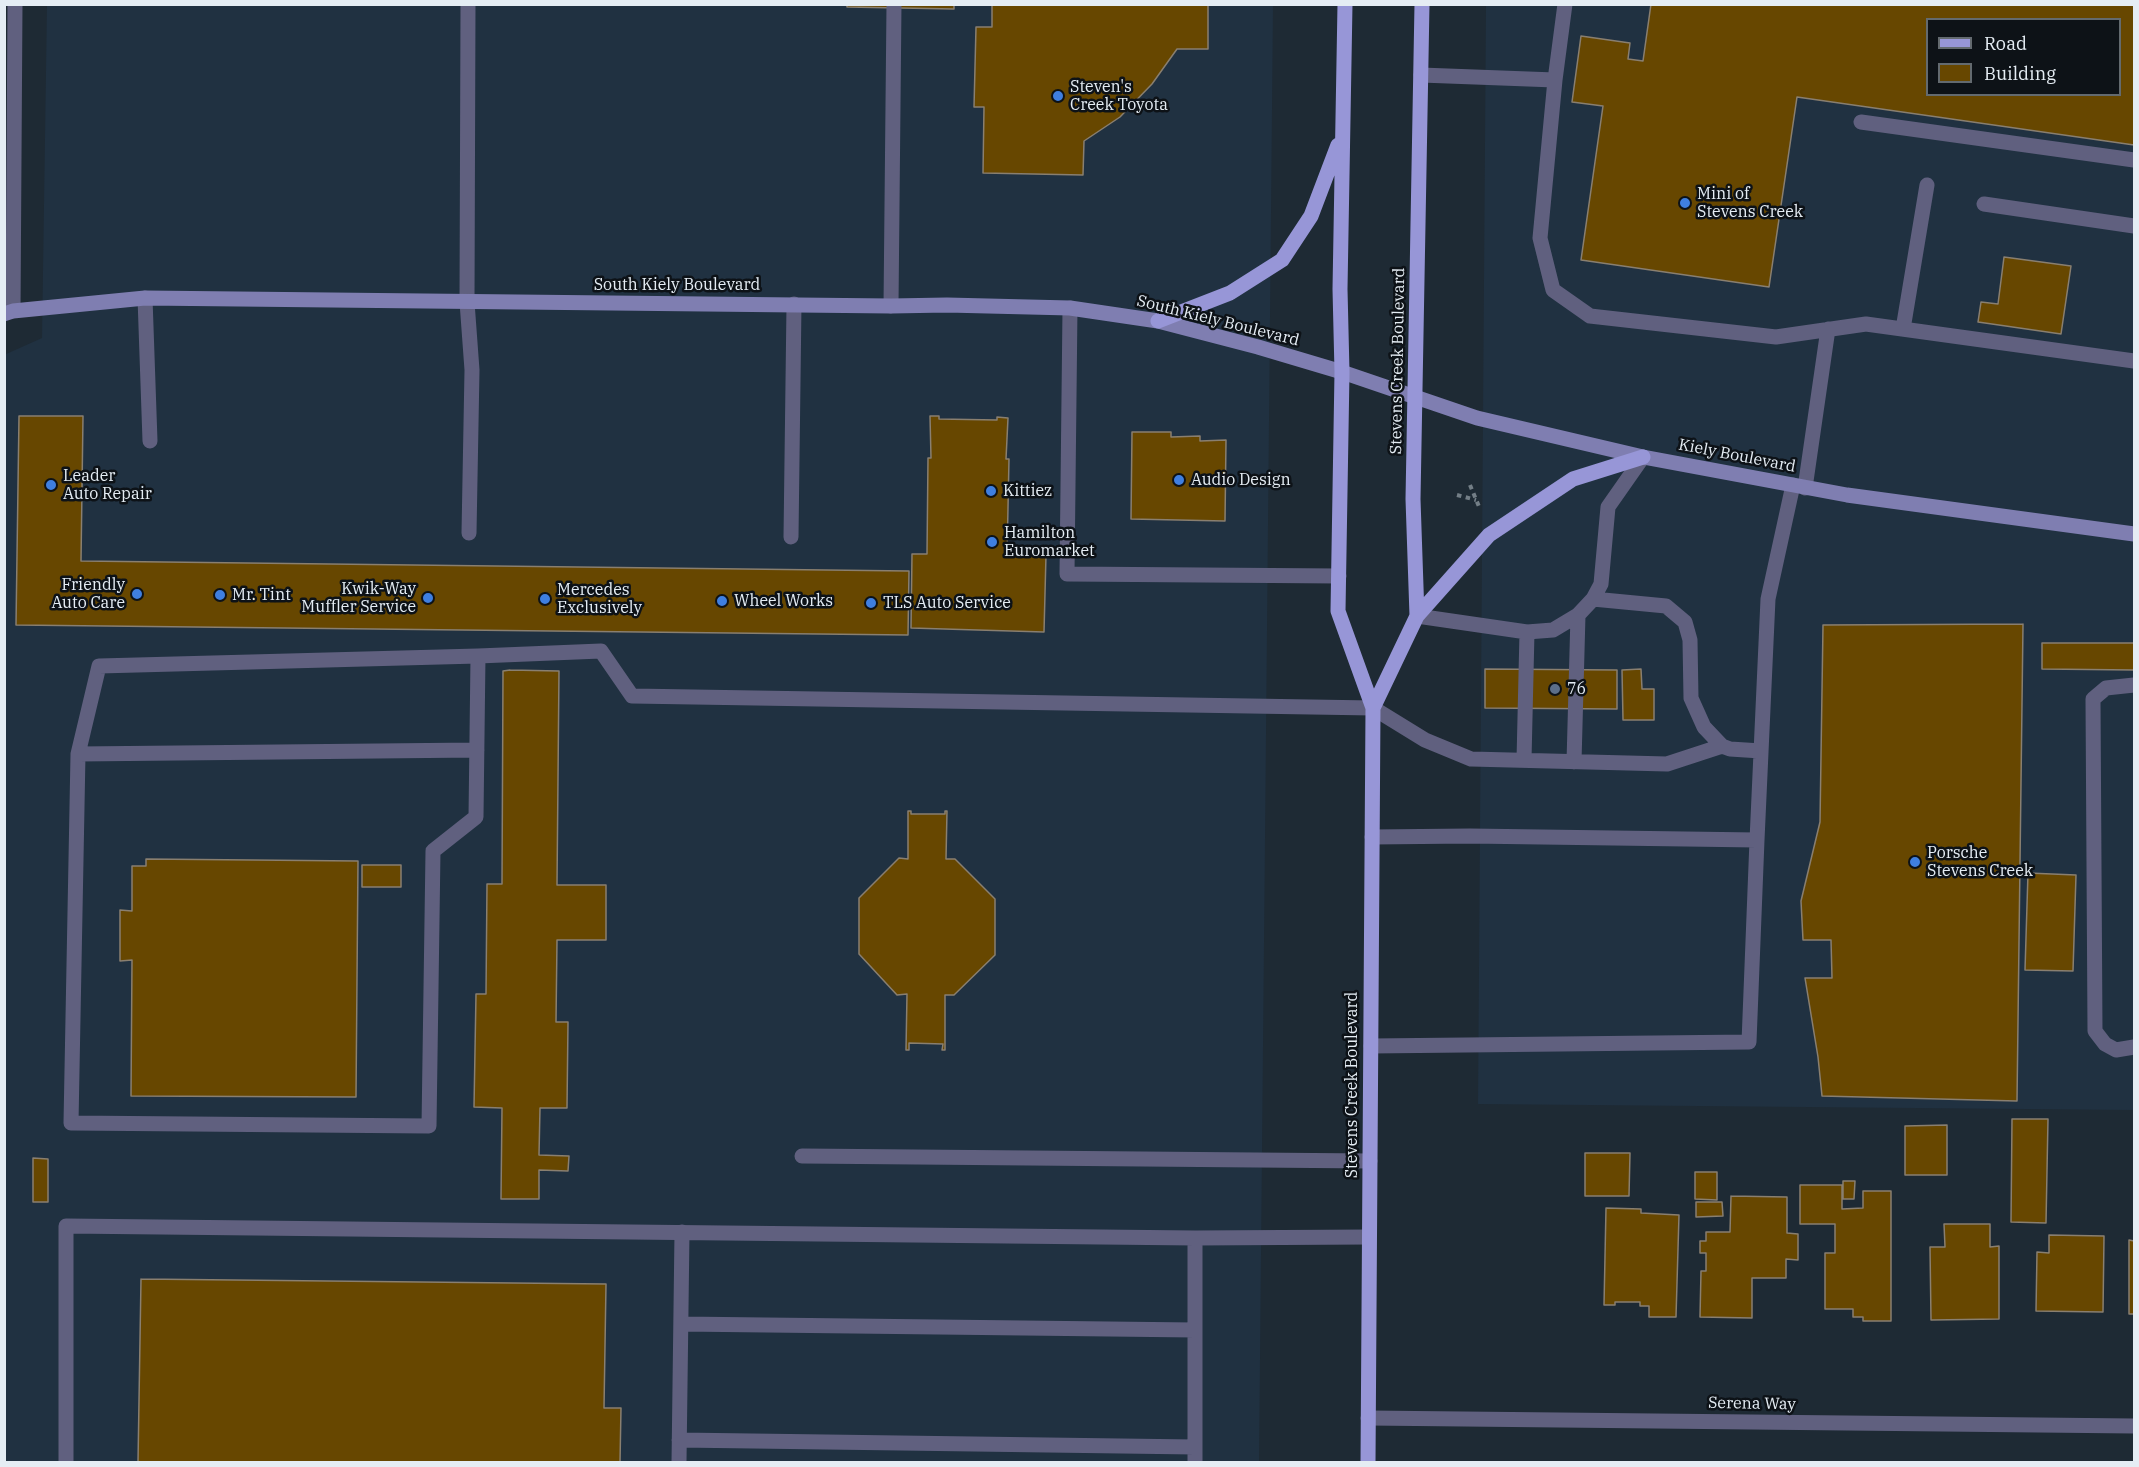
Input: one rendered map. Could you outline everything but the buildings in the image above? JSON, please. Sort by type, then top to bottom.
[{"type":"main road","name":"Stevens Creek Boulevard","points":[[1345,4],[1338,611],[1373,708],[1368,1462]]},
{"type":"main road","name":"Stevens Creek Boulevard","points":[[1373,708],[1417,616],[1413,499],[1422,4]]},
{"type":"main road","points":[[1158,321],[1230,293],[1282,260],[1311,216],[1343,134]]},
{"type":"main road","name":"South Kiely Boulevard","points":[[9,313],[145,298],[1070,308],[1158,321],[1342,372]]},
{"type":"main road","name":"Kiely Boulevard","points":[[1342,372],[1483,420],[1643,457],[1847,495],[2134,534]]},
{"type":"main road","points":[[1417,616],[1489,534],[1573,479],[1643,457]]},
{"type":"street","points":[[9,313],[15,4]]},
{"type":"street","points":[[468,4],[466,302],[472,370],[469,533]]},
{"type":"street","points":[[891,306],[894,4]]},
{"type":"street","points":[[1565,4],[1555,80],[1540,238],[1553,290],[1590,316],[1776,336],[1866,324],[2134,361]]},
{"type":"street","points":[[1421,75],[1555,80]]},
{"type":"street","points":[[1861,122],[2134,160]]},
{"type":"street","points":[[1903,329],[1926,185]]},
{"type":"street","points":[[1984,204],[2134,226]]},
{"type":"street","points":[[145,298],[150,441]]},
{"type":"street","points":[[791,537],[794,304]]},
{"type":"street","points":[[1070,308],[1067,574],[1339,576]]},
{"type":"street","points":[[1371,1046],[1749,1042],[1768,599],[1799,486],[1828,329]]},
{"type":"street","points":[[1417,616],[1527,632],[1553,630],[1578,615],[1593,599],[1601,584],[1608,507],[1643,457]]},
{"type":"street","points":[[1593,599],[1666,606],[1685,622],[1690,640],[1691,698],[1704,727],[1722,746],[1730,749],[1761,751]]},
{"type":"street","points":[[1574,762],[1578,615]]},
{"type":"street","points":[[1524,760],[1527,632]]},
{"type":"street","points":[[478,656],[476,818],[433,851],[429,1126],[71,1123],[78,754],[99,666],[601,651],[632,696],[1373,708],[1425,740],[1471,759],[1667,764],[1722,746]]},
{"type":"street","points":[[2134,685],[2106,688],[2094,699],[2094,710],[2096,1031],[2105,1044],[2116,1050],[2134,1047]]},
{"type":"street","points":[[78,754],[477,750]]},
{"type":"street","points":[[1372,837],[1757,840]]},
{"type":"street","points":[[802,1156],[1370,1161]]},
{"type":"street","points":[[66,1462],[66,1226],[1195,1238],[1369,1237]]},
{"type":"street","points":[[679,1462],[682,1232]]},
{"type":"street","points":[[680,1440],[1195,1455],[1195,1238]]},
{"type":"street","points":[[681,1324],[1195,1330]]},
{"type":"street","name":"Serena Way","points":[[1368,1418],[2134,1426]]},
{"type":"path","points":[[1470,485],[1484,516]]},
{"type":"path","points":[[1457,495],[1476,500]]},
{"type":"shaded area","points":[[47,5],[1273,5],[1259,1462],[5,1462],[4,355],[42,338]]},
{"type":"shaded area","points":[[1486,5],[2134,5],[2134,1110],[1478,1104]]},
{"type":"place","name":"Steven's Creek Toyota","points":[[1058,96]]},
{"type":"place","name":"Mini of Stevens Creek","points":[[1685,203]]},
{"type":"place","name":"Audio Design","points":[[1179,480]]},
{"type":"place","name":"Leader Auto Repair","points":[[51,485]]},
{"type":"place","name":"Kittiez","points":[[991,491]]},
{"type":"place","name":"Hamilton Euromarket","points":[[992,542]]},
{"type":"place","name":"Friendly Auto Care","points":[[137,594]]},
{"type":"place","name":"Mr. Tint","points":[[220,595]]},
{"type":"place","name":"Kwik-Way Muffler Service","points":[[428,598]]},
{"type":"place","name":"Mercedes Exclusively","points":[[545,599]]},
{"type":"place","name":"Wheel Works","points":[[722,601]]},
{"type":"place","name":"TLS Auto Service","points":[[871,603]]},
{"type":"place","name":"76","points":[[1555,689]]},
{"type":"place","name":"Porsche Stevens Creek","points":[[1915,862]]}]
